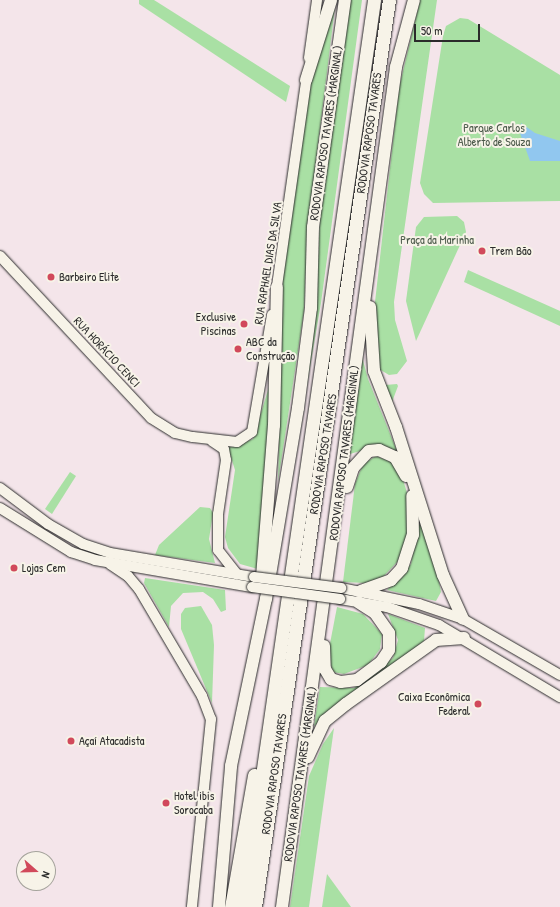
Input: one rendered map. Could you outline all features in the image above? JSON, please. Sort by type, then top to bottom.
[{"type":"highway","points":[[306,80],[331,0]]},
{"type":"highway","name":"RODOVIA RAPOSO TAVARES (MARGINAL)","points":[[218,907],[231,766],[256,643],[298,408],[311,308],[313,227],[345,0]]},
{"type":"highway","name":"RODOVIA RAPOSO TAVARES","points":[[243,907],[272,693],[316,417],[374,0]]},
{"type":"highway","name":"RODOVIA RAPOSO TAVARES","points":[[255,907],[388,0]]},
{"type":"highway","name":"RODOVIA RAPOSO TAVARES (MARGINAL)","points":[[282,907],[396,67],[414,0]]},
{"type":"highway","points":[[380,180],[369,322],[374,371],[396,427],[445,581],[463,619]]},
{"type":"highway","points":[[256,643],[274,425],[277,287]]},
{"type":"highway","points":[[328,570],[325,669],[331,679],[341,682],[370,673],[389,650],[389,633],[384,624],[359,596],[391,580],[410,552],[414,500],[402,465],[395,457],[378,450],[369,451],[357,461],[350,474],[332,546]]},
{"type":"highway","points":[[290,848],[305,764],[325,721],[426,645],[442,638],[464,638]]},
{"type":"highway","points":[[231,907],[272,693]]},
{"type":"main road","name":"RUA RAPHAEL DIAS DA SILVA","points":[[211,440],[237,442],[254,429],[277,287],[317,0]]},
{"type":"main road","name":"RUA HORÁCIO CENCI","points":[[0,256],[151,418],[175,433],[211,440]]},
{"type":"main road","points":[[211,440],[221,447],[226,460],[218,514],[218,550],[237,574]]},
{"type":"main road","points":[[0,488],[48,524],[83,544],[110,553],[202,573],[252,587],[340,599],[359,596],[463,619],[560,675]]},
{"type":"main road","points":[[0,508],[71,552],[110,564],[202,573],[237,574],[341,588],[418,617],[464,638],[560,697]]},
{"type":"main road","points":[[110,564],[128,576],[142,592],[211,719],[192,907]]},
{"type":"green space","points":[[139,0],[154,0],[290,86],[286,102],[139,4]]},
{"type":"green space","points":[[350,0],[362,0],[321,303],[288,495],[318,256],[321,201]]},
{"type":"green space","points":[[420,0],[437,0],[394,302],[395,320],[407,361],[397,374],[389,375],[379,369],[373,331],[375,302],[399,88]]},
{"type":"green space","points":[[335,7],[308,226],[304,311],[278,482],[283,273],[313,61]]},
{"type":"green space","name":"Parque Carlos Alberto de Souza","points":[[460,18],[468,19],[560,75],[560,201],[433,203],[424,194],[420,183],[443,36],[446,26]]},
{"type":"green space","name":"Praça da Marinha","points":[[457,216],[464,222],[466,232],[416,341],[406,301],[416,227],[424,217]]},
{"type":"green space","points":[[468,270],[560,311],[560,326],[464,282]]},
{"type":"green space","points":[[361,353],[368,379],[397,451],[380,445],[350,454]]},
{"type":"green space","points":[[272,377],[258,569],[240,564],[228,548],[225,537],[235,470],[228,448],[253,439]]},
{"type":"green space","points":[[397,384],[398,386],[392,402],[385,385]]},
{"type":"green space","points":[[376,456],[394,463],[401,473],[411,506],[406,544],[399,560],[383,577],[366,583],[343,582],[355,484],[363,464]]},
{"type":"green space","points":[[70,472],[76,476],[52,514],[45,509]]},
{"type":"green space","points":[[200,507],[210,508],[213,513],[209,539],[215,563],[155,555],[159,545]]},
{"type":"green space","points":[[418,523],[423,528],[439,581],[441,592],[436,601],[387,590],[411,564]]},
{"type":"green space","points":[[145,578],[225,590],[226,610],[221,612],[213,599],[203,592],[183,593],[171,606],[169,627],[144,583]]},
{"type":"green space","points":[[201,606],[212,625],[214,645],[212,703],[181,629],[181,614],[185,608]]},
{"type":"green space","points":[[337,607],[363,614],[382,634],[380,649],[368,665],[344,674],[333,672],[328,654]]},
{"type":"green space","points":[[388,614],[425,628],[424,641],[314,726],[320,687],[354,688],[393,658],[398,640]]},
{"type":"green space","points":[[334,728],[309,907],[290,907],[309,776],[323,744]]},
{"type":"green space","points":[[327,874],[351,907],[322,907]]},
{"type":"water","points":[[521,123],[535,133],[560,141],[560,161],[530,161],[520,133]]},
{"type":"place","name":"Trem Bão","points":[[482,251]]},
{"type":"place","name":"Barbeiro Elite","points":[[51,277]]},
{"type":"place","name":"Exclusive Piscinas","points":[[244,324]]},
{"type":"place","name":"ABC da Construção","points":[[238,349]]},
{"type":"place","name":"Lojas Cem","points":[[14,568]]},
{"type":"place","name":"Caixa Econômica Federal","points":[[478,704]]},
{"type":"place","name":"Açaí Atacadista","points":[[71,741]]},
{"type":"place","name":"Hotel ibis Sorocaba","points":[[166,803]]}]
